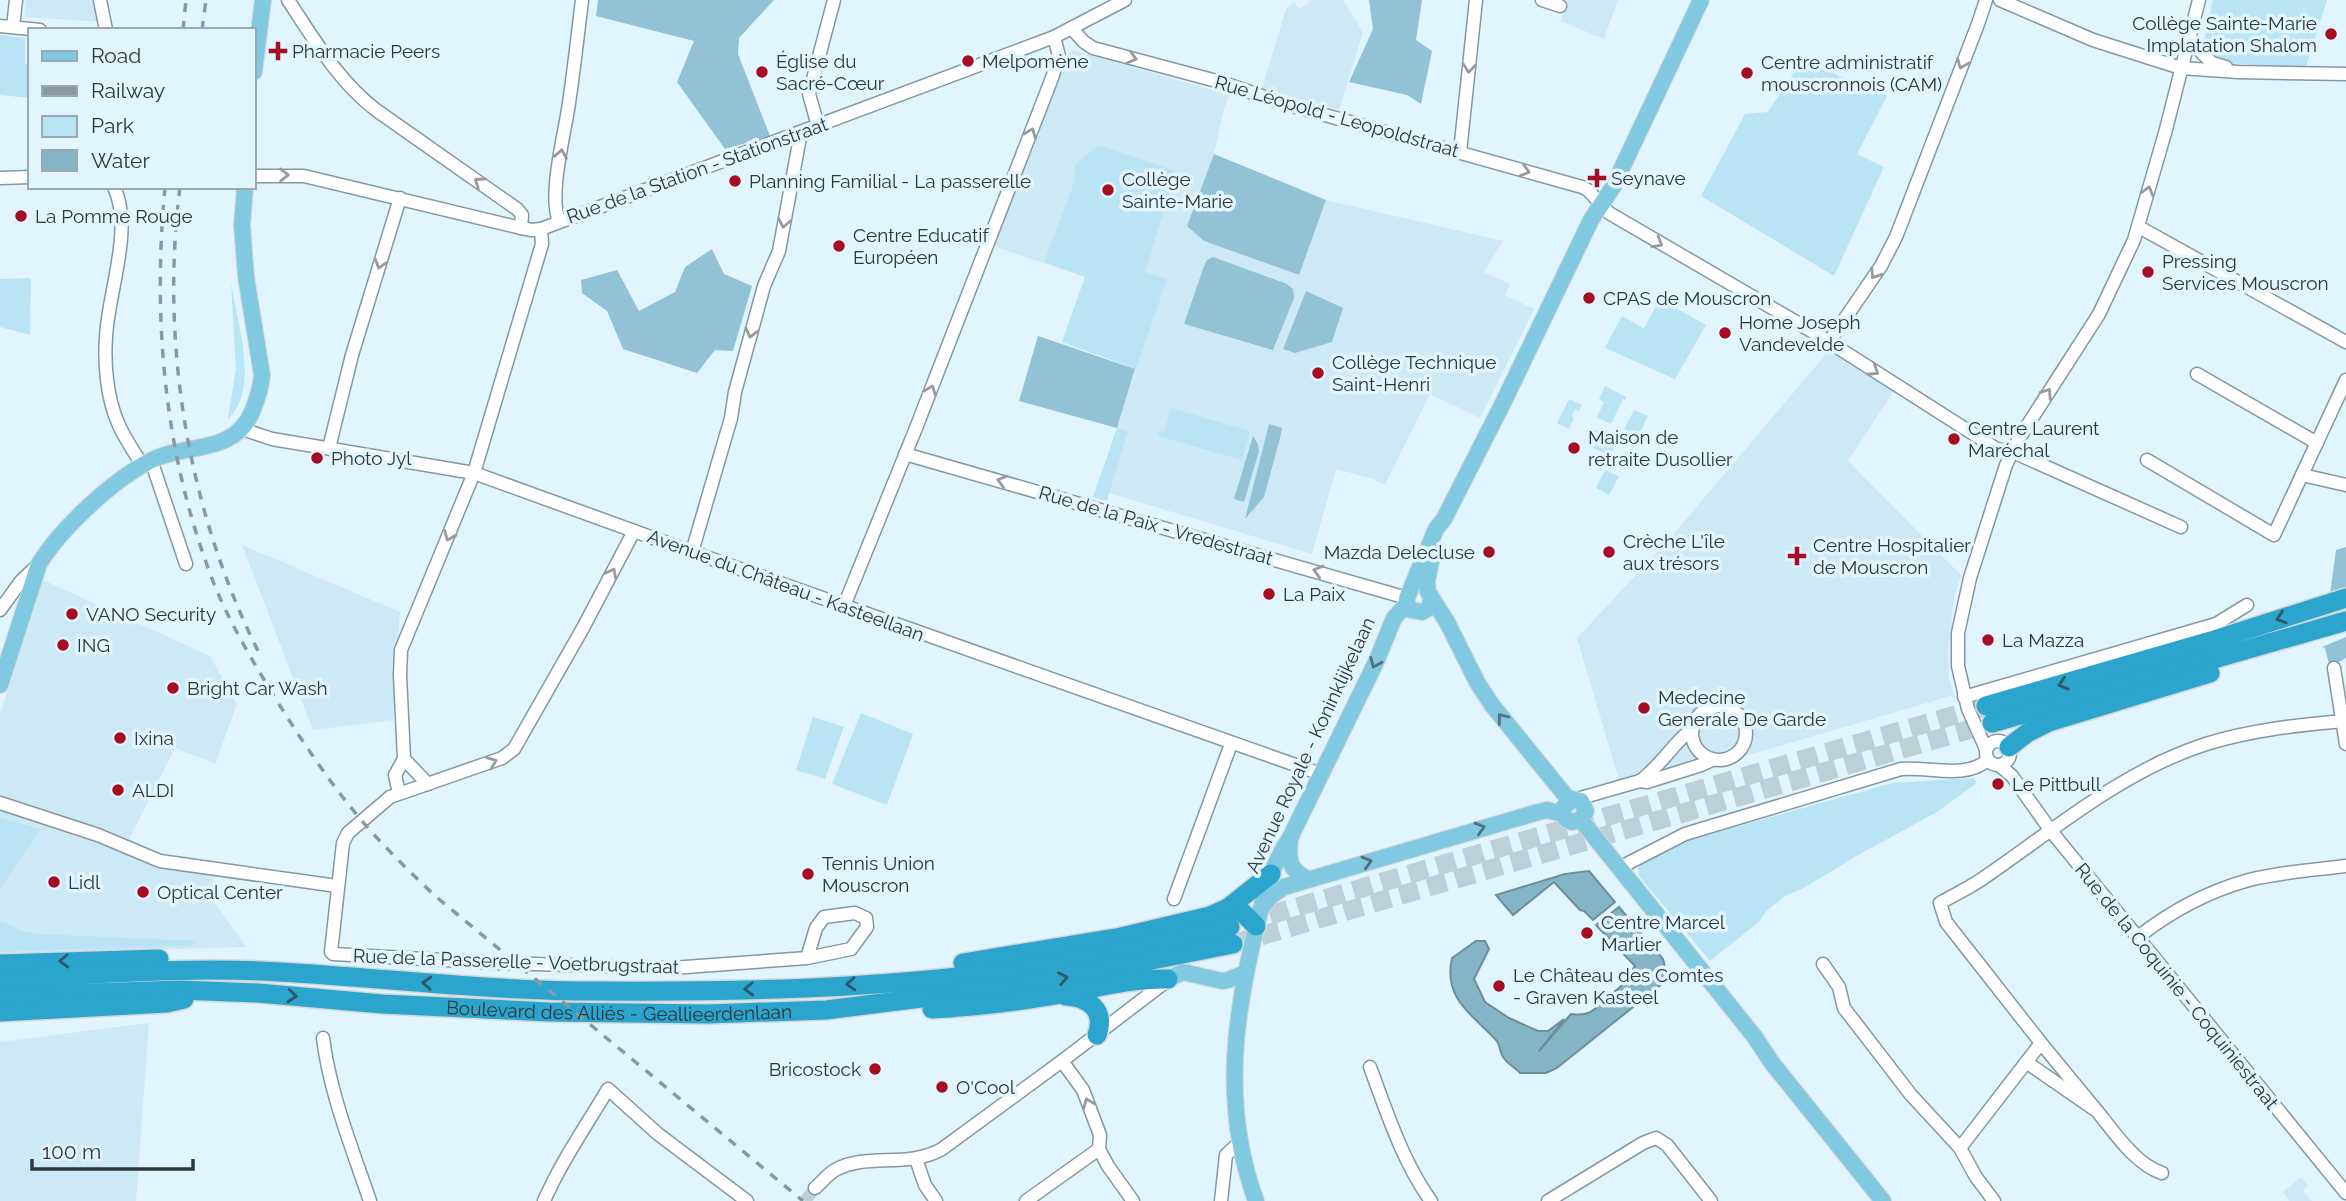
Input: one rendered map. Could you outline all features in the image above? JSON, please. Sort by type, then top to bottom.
[{"type":"highway","points":[[1993,743],[2211,641],[2346,597]]},
{"type":"highway","points":[[1993,743],[2027,733],[2049,722],[2237,665],[2308,640],[2346,621]]},
{"type":"highway","points":[[1993,743],[2346,621]]},
{"type":"highway","points":[[1230,926],[1271,874]]},
{"type":"highway","points":[[1230,926],[1242,912],[1258,918]]},
{"type":"highway","name":"Boulevard des Alliés - Geallieerdenlaan","points":[[0,979],[172,970],[278,972],[408,982],[593,991],[709,990],[884,982],[907,972],[1121,937],[1210,916],[1230,926]]},
{"type":"highway","name":"Boulevard des Alliés - Geallieerdenlaan","points":[[0,996],[137,990],[224,991],[382,1004],[549,1012],[708,1014],[825,1010],[1027,985],[1230,926]]},
{"type":"highway","points":[[0,964],[156,958],[207,960],[278,972]]},
{"type":"highway","points":[[825,1010],[891,1011],[975,1007],[1054,996],[1147,978],[1168,979]]},
{"type":"highway","points":[[0,1012],[167,1003],[224,991]]},
{"type":"highway","points":[[1054,996],[1078,997],[1089,1002],[1096,1010],[1100,1026],[1097,1035]]},
{"type":"main road","points":[[256,56],[263,0]]},
{"type":"main road","name":"Avenue Royale - Koninklijkelaan","points":[[1429,596],[1428,572],[1444,519],[1591,220],[1619,175],[1701,0]]},
{"type":"main road","points":[[235,189],[232,219],[234,250],[237,262],[246,277]]},
{"type":"main road","points":[[0,685],[4,661],[39,564],[51,547],[113,486],[146,463],[165,455],[225,441],[242,429],[254,408],[262,375],[246,277],[242,225],[245,189]]},
{"type":"main road","name":"Avenue Royale - Koninklijkelaan","points":[[1255,1201],[1239,1143],[1234,1098],[1241,995],[1263,895],[1283,848],[1376,662],[1394,618],[1408,598],[1436,529],[1444,519]]},
{"type":"main road","points":[[1429,596],[1429,608],[1422,612],[1411,610],[1408,598],[1419,588],[1429,596],[1447,622],[1466,663],[1492,705],[1883,1201]]},
{"type":"main road","points":[[1535,813],[1542,807],[1548,793],[1543,770]]},
{"type":"main road","points":[[1258,918],[1277,890],[1308,879],[1535,813],[1575,809]]},
{"type":"main road","points":[[1290,838],[1289,856],[1292,869],[1308,879]]},
{"type":"main road","points":[[1168,979],[1183,972],[1222,981],[1245,973]]},
{"type":"main road","points":[[1168,979],[1241,995]]},
{"type":"street","points":[[16,0],[7,26],[28,29]]},
{"type":"street","points":[[100,0],[106,28]]},
{"type":"street","points":[[288,0],[337,72],[358,95],[517,209],[523,215],[521,228]]},
{"type":"street","points":[[559,221],[555,211],[558,174],[582,0]]},
{"type":"street","points":[[818,126],[809,94],[834,0]]},
{"type":"street","name":"Rue de la Station - Stationstraat","points":[[256,176],[304,176],[521,228],[541,229],[1054,37],[1125,0]]},
{"type":"street","points":[[1460,152],[1476,0]]},
{"type":"street","points":[[1542,0],[1560,6]]},
{"type":"street","points":[[1829,342],[1881,266],[1896,237],[1986,0]]},
{"type":"street","points":[[2000,0],[2093,40],[2181,68],[2346,74]]},
{"type":"street","name":"Rue de la Coquinie - Coquiniestraat","points":[[2199,0],[2139,227],[2099,314],[2023,431],[2013,452],[1962,609],[1957,659],[1964,697],[2012,776],[2051,831],[2346,1193]]},
{"type":"street","name":"Rue Léopold - Leopoldstraat","points":[[1072,29],[1093,48],[1224,83],[1282,103],[1582,187],[1609,213],[1829,342],[1997,449],[2013,452],[2181,527]]},
{"type":"street","points":[[844,606],[1052,78],[1059,56],[1054,37]]},
{"type":"street","points":[[2188,39],[2212,62],[2254,72]]},
{"type":"street","points":[[692,552],[731,418],[735,392],[764,286],[779,250],[801,132]]},
{"type":"street","points":[[0,178],[28,177]]},
{"type":"street","points":[[115,189],[121,225],[106,336],[107,370],[117,421],[146,463],[186,564]]},
{"type":"street","points":[[329,449],[352,355],[400,198]]},
{"type":"street","points":[[2139,227],[2346,342]]},
{"type":"street","points":[[399,793],[395,775],[404,759],[401,650],[474,473],[542,244],[541,229]]},
{"type":"street","points":[[2197,373],[2317,443]]},
{"type":"street","points":[[2147,460],[2274,535],[2346,380]]},
{"type":"street","name":"Avenue du Château - Kasteellaan","points":[[242,429],[272,439],[474,473],[1321,774]]},
{"type":"street","name":"Rue de la Paix - Vredestraat","points":[[905,454],[1408,598]]},
{"type":"street","points":[[2302,475],[2346,485]]},
{"type":"street","name":"Rue de la Passerelle - Voetbrugstraat","points":[[634,530],[583,628],[514,749],[502,758],[399,793],[384,801],[345,838],[331,952],[511,964],[672,968],[807,958],[851,949],[867,927],[866,918],[855,913],[824,916],[816,928],[807,958]]},
{"type":"street","points":[[0,610],[21,580],[39,564]]},
{"type":"street","points":[[1964,697],[2216,624],[2247,605]]},
{"type":"street","points":[[2334,668],[2342,690],[2346,744]]},
{"type":"street","points":[[1575,809],[1602,793],[1640,781],[1661,778],[1712,760],[1730,758],[1741,748],[1746,735],[1741,719],[1731,710],[1716,707],[1702,713],[1693,728],[1681,737],[1640,781]]},
{"type":"street","points":[[2162,1173],[2155,1171],[2125,1146],[1946,922],[1940,903],[1979,881],[2123,782],[2185,752],[2257,732],[2344,721]]},
{"type":"street","points":[[1693,728],[1697,749],[1712,760]]},
{"type":"street","points":[[1619,868],[1685,834],[1901,769],[1976,768],[1993,743]]},
{"type":"street","points":[[1174,898],[1231,744]]},
{"type":"street","points":[[404,759],[428,784]]},
{"type":"street","points":[[1657,765],[1661,778]]},
{"type":"street","points":[[0,803],[82,829],[160,861],[337,886]]},
{"type":"street","points":[[0,811],[33,815]]},
{"type":"street","points":[[2138,937],[2188,905],[2249,880],[2346,866]]},
{"type":"street","points":[[1823,964],[1839,987],[1844,1009],[1911,1095],[1960,1148],[1976,1177],[1994,1201]]},
{"type":"street","points":[[816,1188],[834,1171],[852,1163],[916,1159],[928,1157],[942,1149],[1062,1062],[1168,979]]},
{"type":"street","points":[[323,1038],[326,1064],[335,1096],[370,1201]]},
{"type":"street","points":[[1960,1148],[2041,1043]]},
{"type":"street","points":[[1062,1062],[1083,1090],[1100,1135],[1100,1149],[1108,1166],[1133,1201]]},
{"type":"street","points":[[2026,1062],[2098,1111]]},
{"type":"street","points":[[1370,1067],[1417,1180],[1431,1201]]},
{"type":"street","points":[[544,1201],[558,1168],[567,1158],[608,1089],[658,1134],[747,1201]]},
{"type":"street","points":[[1549,1201],[1643,1143],[1656,1138],[1667,1145],[1711,1201]]},
{"type":"street","points":[[1221,1201],[1226,1155],[1239,1143]]},
{"type":"street","points":[[1026,1201],[1100,1149]]},
{"type":"street","points":[[916,1159],[925,1185],[936,1201]]},
{"type":"shaded area","points":[[26,0],[97,0],[102,22],[24,17]]},
{"type":"shaded area","points":[[598,0],[774,0],[739,38],[738,54],[770,136],[725,149],[677,82],[694,41],[596,16]]},
{"type":"shaded area","points":[[1313,0],[1343,0],[1363,32],[1339,110],[1262,88],[1286,9],[1294,2],[1299,9]]},
{"type":"shaded area","points":[[1369,0],[1422,0],[1416,40],[1432,51],[1421,104],[1407,95],[1349,82],[1373,29]]},
{"type":"shaded area","points":[[1567,0],[1618,0],[1604,39],[1561,21]]},
{"type":"shaded area","name":"Collège Technique Saint-Henri","points":[[1072,50],[1229,95],[1214,154],[1187,226],[1204,241],[1299,275],[1326,200],[1503,241],[1484,272],[1510,284],[1505,295],[1534,309],[1480,418],[1430,394],[1385,485],[1336,469],[1312,554],[1109,493],[1128,431],[1117,428],[1136,369],[1062,342],[1085,277],[993,246]]},
{"type":"shaded area","points":[[1214,154],[1326,200],[1299,275],[1204,241],[1187,226]]},
{"type":"shaded area","points":[[712,249],[724,274],[752,286],[733,351],[715,350],[697,373],[623,349],[607,311],[582,293],[581,280],[617,270],[639,311],[675,292],[685,267]]},
{"type":"shaded area","points":[[1213,257],[1287,284],[1293,289],[1294,298],[1273,350],[1184,324],[1204,266],[1207,260]]},
{"type":"shaded area","points":[[1306,291],[1343,308],[1332,342],[1295,353],[1283,349]]},
{"type":"shaded area","points":[[1038,336],[1135,369],[1117,428],[1019,401]]},
{"type":"shaded area","name":"Centre Hospitalier de Mouscron","points":[[1831,348],[1895,389],[1848,461],[1961,575],[1954,598],[1948,651],[1949,679],[1954,695],[1763,751],[1621,787],[1577,638],[1672,536]]},
{"type":"shaded area","points":[[1269,424],[1282,428],[1280,438],[1264,497],[1245,519]]},
{"type":"shaded area","points":[[1253,436],[1259,451],[1244,502],[1234,499]]},
{"type":"shaded area","points":[[242,545],[400,612],[393,720],[313,730]]},
{"type":"shaded area","points":[[2346,547],[2346,589],[2330,594],[2336,550]]},
{"type":"shaded area","points":[[43,580],[210,656],[237,704],[215,764],[175,748],[129,839],[162,857],[212,863],[216,875],[208,893],[246,947],[0,954],[0,715]]},
{"type":"shaded area","points":[[2346,637],[2346,658],[2329,664],[2325,648],[2322,647]]},
{"type":"shaded area","points":[[149,1023],[136,1201],[0,1201],[0,1042]]},
{"type":"shaded area","points":[[2301,1177],[2308,1185],[2303,1191],[2312,1201],[2289,1201],[2283,1192]]},
{"type":"green space","points":[[2213,0],[2327,0],[2306,67],[2222,63],[2206,52],[2204,42]]},
{"type":"green space","points":[[0,35],[25,38],[28,98],[0,95]]},
{"type":"green space","points":[[1802,60],[1887,96],[1857,154],[1884,167],[1834,276],[1701,196],[1745,114],[1768,112]]},
{"type":"green space","points":[[1098,145],[1176,171],[1145,272],[1167,279],[1136,369],[1062,342],[1085,277],[1044,262],[1075,180],[1075,165]]},
{"type":"green space","points":[[31,278],[30,335],[0,327],[0,279]]},
{"type":"green space","points":[[231,283],[245,373],[238,406],[228,419],[236,369]]},
{"type":"green space","points":[[1660,299],[1706,325],[1675,379],[1605,348],[1622,316],[1644,328]]},
{"type":"green space","points":[[1605,386],[1626,397],[1611,424],[1597,417],[1604,402],[1599,399]]},
{"type":"green space","points":[[1569,399],[1582,405],[1579,411],[1575,409],[1569,429],[1557,423]]},
{"type":"green space","points":[[1171,408],[1250,431],[1242,460],[1158,436],[1159,431],[1164,432]]},
{"type":"green space","points":[[1634,410],[1648,416],[1638,436],[1624,429]]},
{"type":"green space","points":[[1117,428],[1128,431],[1107,501],[1093,497]]},
{"type":"green space","points":[[1591,428],[1617,441],[1610,456],[1587,445]]},
{"type":"green space","points":[[1605,470],[1619,476],[1609,495],[1596,488]]},
{"type":"green space","points":[[861,713],[913,734],[887,805],[832,784]]},
{"type":"green space","points":[[813,717],[844,727],[825,779],[796,770]]},
{"type":"green space","points":[[1974,778],[1977,783],[1937,812],[1787,895],[1766,911],[1760,921],[1710,961],[1639,876],[1638,868],[1648,859],[1666,848],[1686,841],[1892,783]]},
{"type":"green space","points":[[0,818],[41,829],[0,889]]},
{"type":"green space","points":[[0,921],[25,932],[38,934],[198,941],[191,946],[0,952]]},
{"type":"water","points":[[1589,871],[1615,902],[1593,920],[1554,882],[1513,915],[1496,895],[1565,874]]},
{"type":"water","points":[[1619,907],[1663,959],[1668,979],[1557,1068],[1546,1073],[1520,1073],[1506,1060],[1497,1042],[1456,995],[1450,972],[1452,958],[1476,941],[1485,941],[1489,949],[1474,979],[1485,1002],[1509,1018],[1538,1031],[1548,1031],[1564,1019],[1539,1051],[1571,1014],[1593,1011],[1631,977],[1635,966],[1596,925]]},
{"type":"tunnel","points":[[1242,923],[1986,706]]},
{"type":"tunnel","points":[[1233,944],[1992,723]]},
{"type":"tunnel","points":[[805,1201],[815,1188]]},
{"type":"railway","points":[[183,28],[186,0]]},
{"type":"railway","points":[[202,28],[206,0]]},
{"type":"railway","points":[[165,189],[160,283],[161,331],[171,426],[180,473],[192,519],[220,597],[279,704],[322,769],[357,815],[434,895],[803,1201]]},
{"type":"railway","points":[[180,189],[174,306],[177,366],[185,426],[214,542],[234,599],[259,653]]},
{"type":"place","name":"Collège Sainte-Marie Implatation Shalom","points":[[2331,34]]},
{"type":"place","name":"Pharmacie Peers","points":[[278,51]]},
{"type":"place","name":"Melpomène","points":[[968,61]]},
{"type":"place","name":"Église du Sacré-Cœur","points":[[762,72]]},
{"type":"place","name":"Centre administratif mouscronnois (CAM)","points":[[1747,73]]},
{"type":"place","name":"Seynave","points":[[1597,178]]},
{"type":"place","name":"Planning Familial - La passerelle","points":[[735,181]]},
{"type":"place","name":"Collège Sainte-Marie","points":[[1108,190]]},
{"type":"place","name":"La Pomme Rouge","points":[[21,216]]},
{"type":"place","name":"Centre Educatif Européen","points":[[839,246]]},
{"type":"place","name":"Pressing Services Mouscron","points":[[2148,272]]},
{"type":"place","name":"CPAS de Mouscron","points":[[1589,298]]},
{"type":"place","name":"Home Joseph Vandevelde","points":[[1725,333]]},
{"type":"place","name":"Collège Technique Saint-Henri","points":[[1318,373]]},
{"type":"place","name":"Centre Laurent Maréchal","points":[[1954,439]]},
{"type":"place","name":"Maison de retraite Dusollier","points":[[1574,448]]},
{"type":"place","name":"Photo Jyl","points":[[317,458]]},
{"type":"place","name":"Mazda Delecluse","points":[[1489,552]]},
{"type":"place","name":"Crèche L'île aux trésors","points":[[1609,552]]},
{"type":"place","name":"Centre Hospitalier de Mouscron","points":[[1797,556]]},
{"type":"place","name":"La Paix","points":[[1269,594]]},
{"type":"place","name":"VANO Security","points":[[72,614]]},
{"type":"place","name":"La Mazza","points":[[1988,640]]},
{"type":"place","name":"ING","points":[[63,645]]},
{"type":"place","name":"Bright Car Wash","points":[[173,688]]},
{"type":"place","name":"Medecine Generale De Garde","points":[[1644,708]]},
{"type":"place","name":"Ixina","points":[[120,738]]},
{"type":"place","name":"Le Pittbull","points":[[1998,784]]},
{"type":"place","name":"ALDI","points":[[118,790]]},
{"type":"place","name":"Tennis Union Mouscron","points":[[808,874]]},
{"type":"place","name":"Lidl","points":[[54,882]]},
{"type":"place","name":"Optical Center","points":[[143,892]]},
{"type":"place","name":"Centre Marcel Marlier","points":[[1587,933]]},
{"type":"place","name":"Le Château des Comtes - Graven Kasteel","points":[[1499,986]]},
{"type":"place","name":"Bricostock","points":[[875,1069]]},
{"type":"place","name":"O'Cool","points":[[942,1087]]}]
